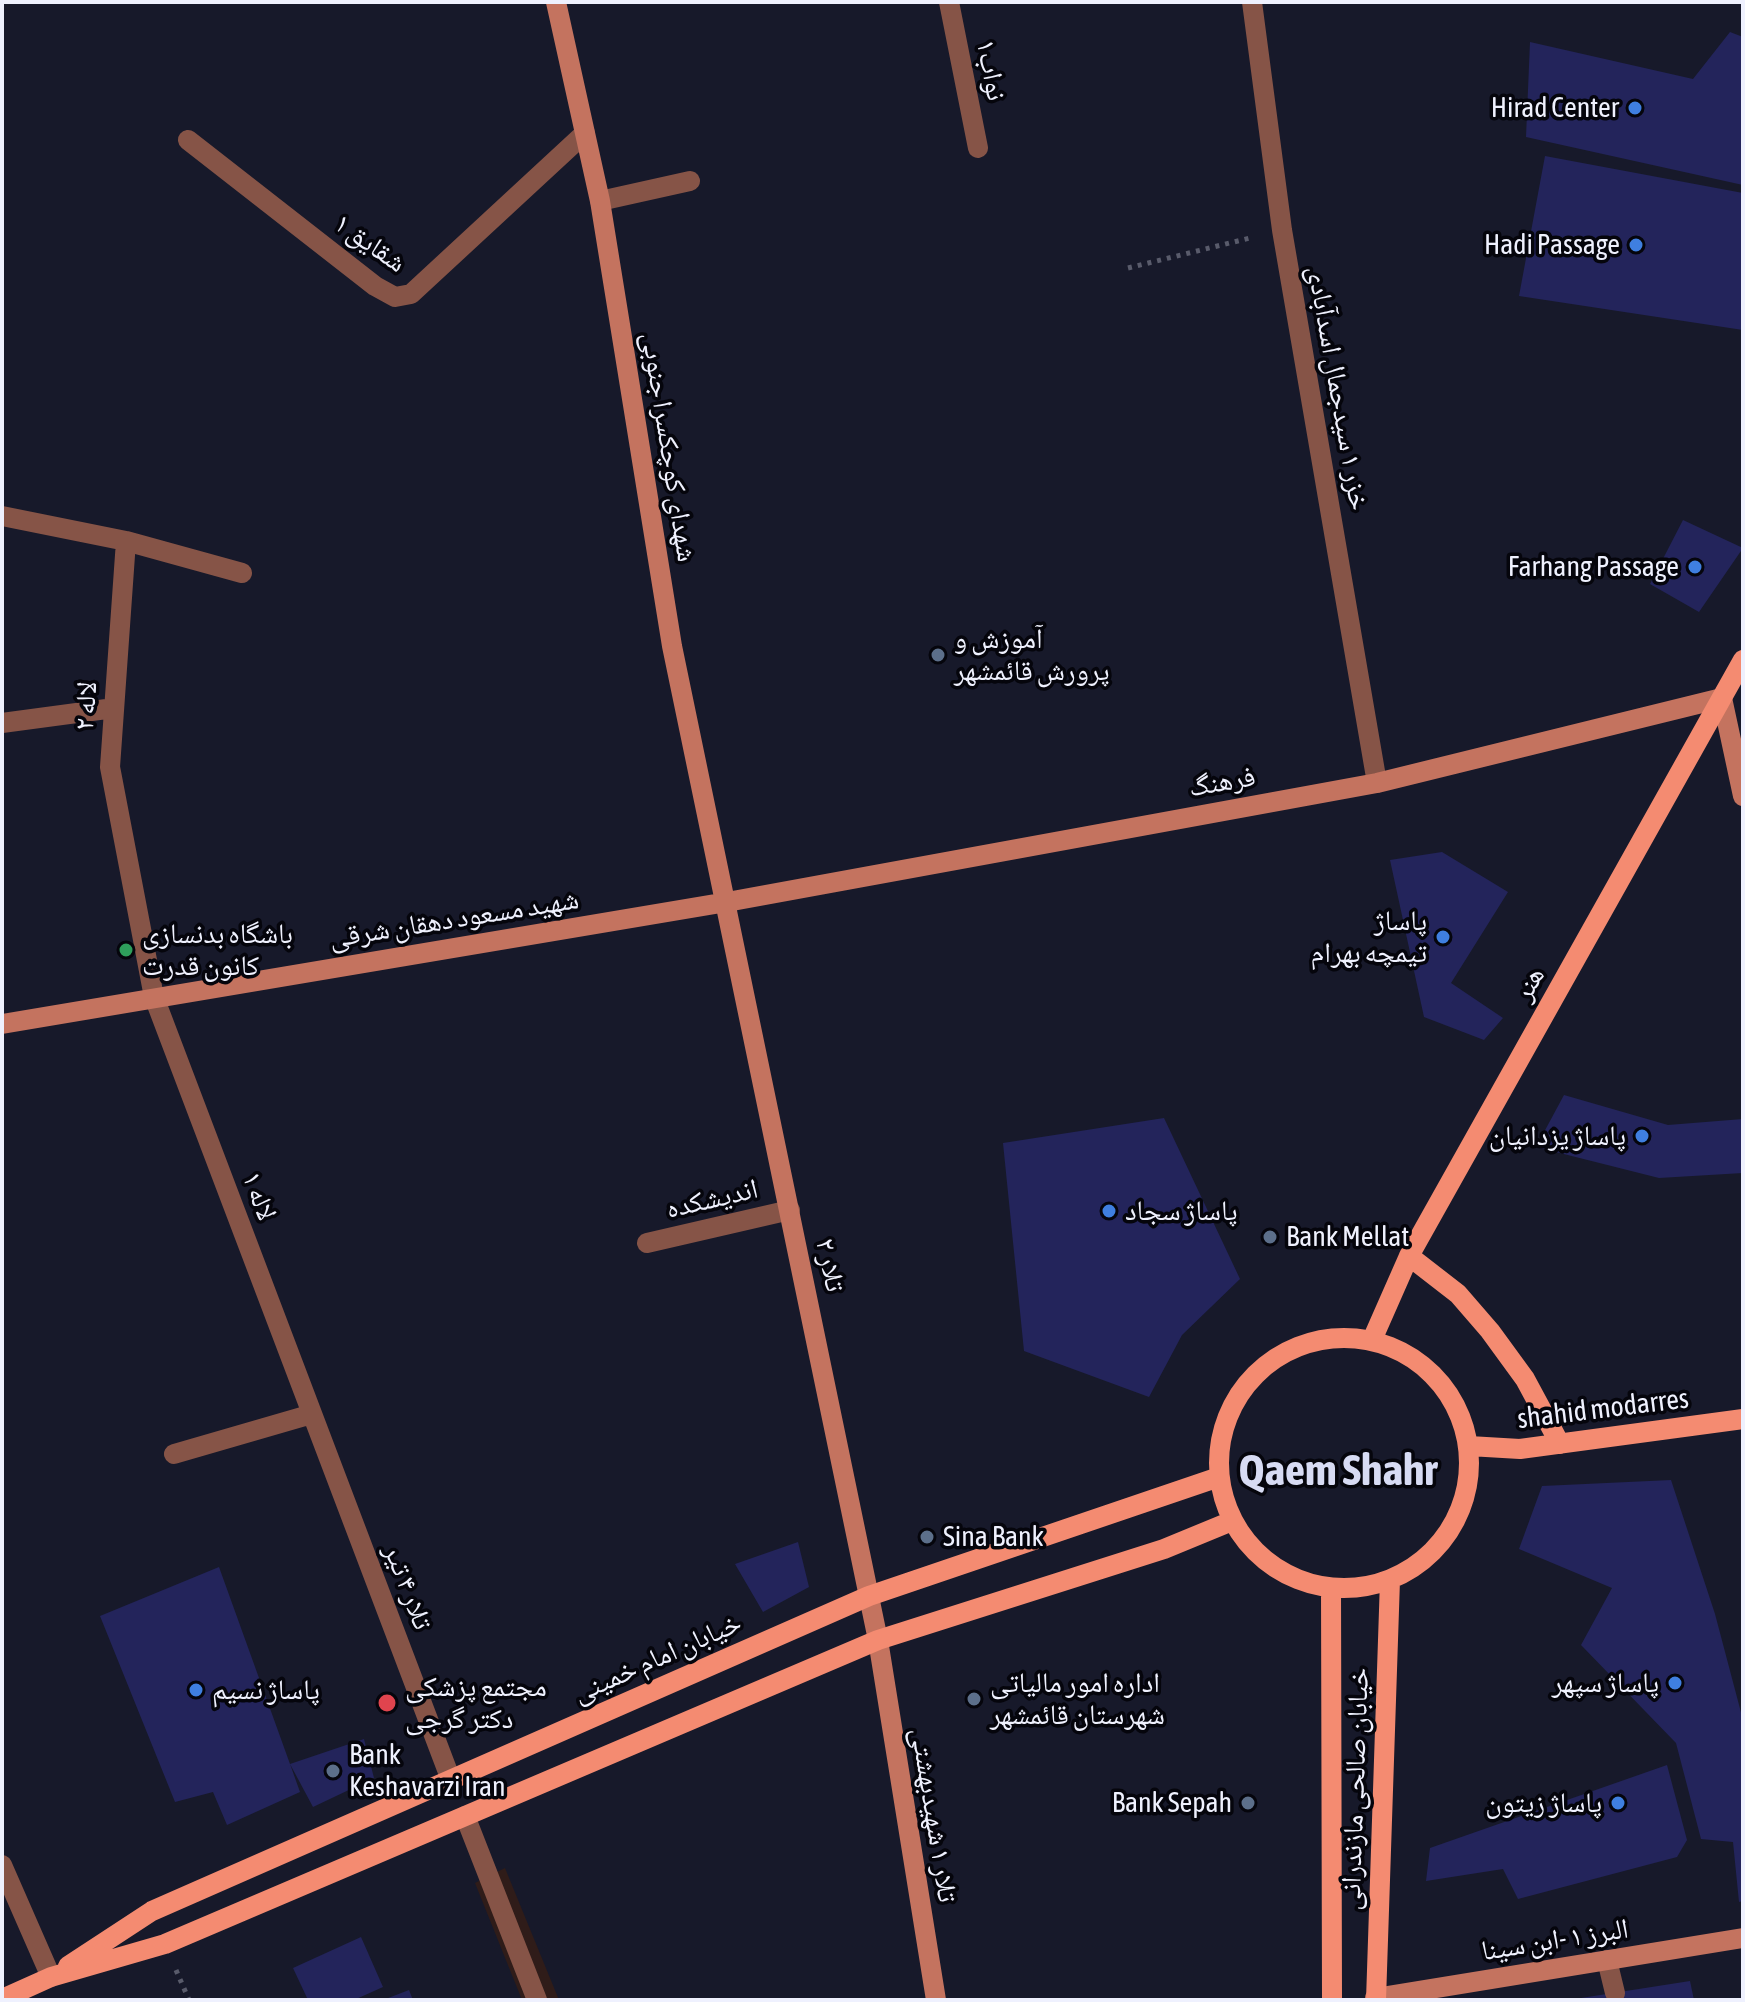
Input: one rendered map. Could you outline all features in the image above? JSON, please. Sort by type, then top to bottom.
[{"type":"main road","name":"شهدای کوچکسرا جنوبی","points":[[556,2],[600,201],[672,646],[727,902]]},
{"type":"main road","name":"هنر","points":[[1372,1340],[1409,1256],[1743,660]]},
{"type":"main road","name":"فرهنگ","points":[[727,902],[1377,783],[1722,698]]},
{"type":"main road","points":[[1722,698],[1743,796]]},
{"type":"main road","name":"شهید مسعود دهقان شرقی","points":[[2,1024],[727,902]]},
{"type":"main road","name":"تلار ۲","points":[[727,902],[878,1640]]},
{"type":"main road","points":[[1409,1256],[1458,1294],[1490,1331],[1525,1379],[1560,1444]]},
{"type":"main road","points":[[1332,1338],[1372,1340],[1407,1354],[1437,1377],[1459,1410],[1469,1446],[1468,1488],[1452,1526],[1425,1558],[1390,1580],[1331,1588],[1278,1570],[1250,1546],[1232,1521],[1219,1477],[1221,1438],[1235,1400],[1260,1369],[1294,1348],[1332,1338]]},
{"type":"main road","name":"shahid modarres","points":[[1469,1446],[1520,1449],[1743,1419]]},
{"type":"main road","name":"خیابان امام خمینی","points":[[51,1977],[152,1911],[869,1596],[1219,1477]]},
{"type":"main road","name":"خیابان امام خمینی","points":[[2,1999],[51,1977],[165,1944],[878,1640],[1164,1549],[1232,1521]]},
{"type":"main road","name":"خیابان صالحی مازندرانی","points":[[1372,1999],[1390,1580]]},
{"type":"main road","name":"خیابان صالحی مازندرانی","points":[[1331,1588],[1332,2000]]},
{"type":"main road","name":"تلار ۱ شهیدبهشتی","points":[[878,1640],[936,2000]]},
{"type":"main road","name":"البرز ۱ -ابن سینا","points":[[1372,1999],[1743,1938]]},
{"type":"street","name":"نواب۱","points":[[949,2],[978,148]]},
{"type":"street","name":"خزر ۱ سیدجمال اسدآبادی","points":[[1252,2],[1282,230],[1377,783]]},
{"type":"street","name":"شقایق ۱","points":[[188,140],[375,286],[395,297],[411,294],[585,133]]},
{"type":"street","points":[[600,201],[690,181]]},
{"type":"street","points":[[2,516],[126,541],[242,573]]},
{"type":"street","name":"لاله ۲","points":[[126,541],[110,767],[154,997]]},
{"type":"street","points":[[2,723],[114,708]]},
{"type":"street","name":"لاله ۱","points":[[154,997],[312,1414]]},
{"type":"street","name":"اندیشکده","points":[[647,1243],[790,1210]]},
{"type":"street","points":[[174,1454],[312,1414]]},
{"type":"street","name":"تلار ۴ تیر","points":[[312,1414],[451,1780]]},
{"type":"street","points":[[465,1816],[537,2000]]},
{"type":"street","points":[[2,1865],[51,1977]]},
{"type":"street","points":[[1607,1960],[1615,1993]]},
{"type":"path","points":[[1128,268],[1282,230]]},
{"type":"shaded area","points":[[505,1868],[559,2000],[522,2000],[475,1883]]},
{"type":"building","name":"Hirad Center","points":[[1730,32],[1743,37],[1743,185],[1526,137],[1530,42],[1693,79]]},
{"type":"building","name":"Hadi Passage","points":[[1545,156],[1743,193],[1743,330],[1519,296]]},
{"type":"building","name":"Farhang Passage","points":[[1683,520],[1743,548],[1699,612],[1650,584]]},
{"type":"building","name":"پاساژ تیمچه بهرام","points":[[1442,852],[1508,892],[1451,983],[1503,1018],[1484,1040],[1424,1017],[1390,860]]},
{"type":"building","name":"پاساژ یزدانیان","points":[[1564,1095],[1668,1125],[1743,1119],[1743,1173],[1659,1178],[1536,1147]]},
{"type":"building","name":"پاساژ سجاد","points":[[1164,1118],[1240,1279],[1182,1335],[1149,1397],[1024,1351],[1003,1143]]},
{"type":"building","name":"پاساژ سپهر","points":[[1671,1480],[1715,1614],[1743,1720],[1743,1901],[1739,1902],[1733,1842],[1701,1839],[1676,1743],[1581,1645],[1612,1588],[1519,1549],[1542,1486]]},
{"type":"building","points":[[798,1542],[809,1587],[763,1612],[735,1564]]},
{"type":"building","name":"پاساژ نسیم","points":[[219,1567],[300,1792],[227,1825],[213,1792],[175,1802],[100,1616]]},
{"type":"building","name":"Bank Keshavarzi Iran","points":[[364,1739],[374,1778],[313,1807],[290,1764]]},
{"type":"building","name":"پاساژ زیتون","points":[[1667,1765],[1687,1840],[1677,1857],[1518,1899],[1503,1869],[1426,1881],[1430,1848]]},
{"type":"building","points":[[361,1937],[383,1987],[354,2000],[308,2000],[293,1968]]},
{"type":"building","points":[[1690,1981],[1694,2000],[1581,2000],[1581,1998]]},
{"type":"building","points":[[409,1990],[413,2000],[383,2000]]},
{"type":"place","name":"Hirad Center","points":[[1635,108]]},
{"type":"place","name":"Hadi Passage","points":[[1636,245]]},
{"type":"place","name":"Farhang Passage","points":[[1695,567]]},
{"type":"place","name":"آموزش و پرورش قائمشهر","points":[[938,655]]},
{"type":"place","name":"پاساژ تیمچه بهرام","points":[[1443,937]]},
{"type":"place","name":"باشگاه بدنسازی کانون قدرت","points":[[126,950]]},
{"type":"place","name":"پاساژ یزدانیان","points":[[1642,1136]]},
{"type":"place","name":"پاساژ سجاد","points":[[1109,1211]]},
{"type":"place","name":"Bank Mellat","points":[[1270,1237]]},
{"type":"place","name":"Sina Bank","points":[[927,1537]]},
{"type":"place","name":"پاساژ سپهر","points":[[1675,1683]]},
{"type":"place","name":"پاساژ نسیم","points":[[196,1690]]},
{"type":"place","name":"اداره امور مالیاتی شهرستان قائمشهر","points":[[974,1699]]},
{"type":"place","name":"مجتمع پزشکی دکتر گرجی","points":[[387,1703]]},
{"type":"place","name":"Bank Keshavarzi Iran","points":[[333,1771]]},
{"type":"place","name":"Bank Sepah","points":[[1248,1803]]},
{"type":"place","name":"پاساژ زیتون","points":[[1618,1803]]},
{"type":"district","name":"Qaem Shahr","points":[[1338,1471]]}]
